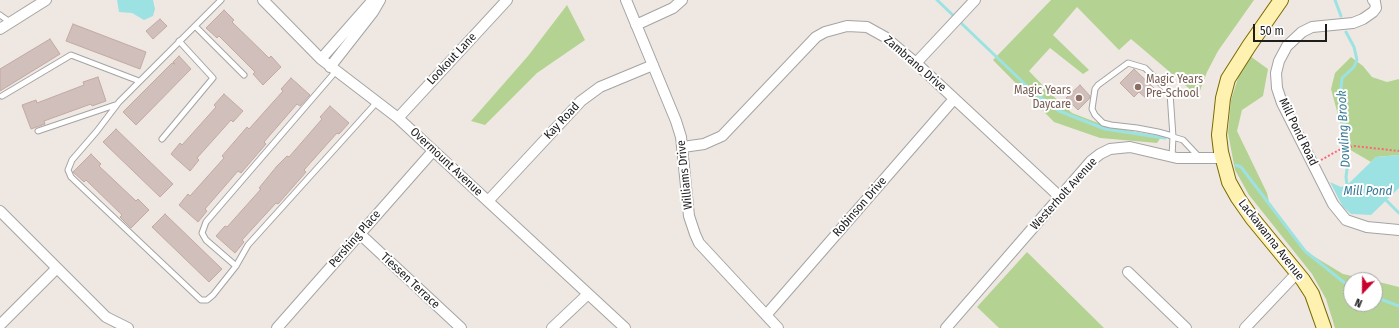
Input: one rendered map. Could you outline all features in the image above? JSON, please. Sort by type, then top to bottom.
[{"type":"street","points":[[0,29],[46,0]]},
{"type":"street","name":"Overmount Avenue","points":[[263,0],[321,59],[398,118],[625,328]]},
{"type":"street","points":[[321,59],[373,0]]},
{"type":"street","points":[[333,69],[380,0]]},
{"type":"street","name":"Lookout Lane","points":[[398,118],[507,0]]},
{"type":"street","name":"Williams Drive","points":[[626,0],[676,121],[683,147],[689,216],[699,243],[767,314],[778,328]]},
{"type":"street","points":[[636,25],[673,8],[682,0]]},
{"type":"street","points":[[916,63],[975,0]]},
{"type":"street","name":"Lackawanna Avenue","points":[[1281,0],[1228,79],[1223,98],[1219,135],[1222,158],[1229,182],[1238,198],[1312,294],[1324,328]]},
{"type":"street","name":"Mill Pond Road","points":[[1373,0],[1376,8],[1363,19],[1353,23],[1312,27],[1302,32],[1288,46],[1279,61],[1276,73],[1277,88],[1282,103],[1333,204],[1346,220],[1367,227],[1399,230]]},
{"type":"street","name":"Zambrano Drive","points":[[683,147],[713,141],[722,136],[808,44],[824,32],[846,26],[867,27],[885,38],[916,63],[1060,197]]},
{"type":"street","name":"Kay Road","points":[[488,201],[581,101],[600,87],[653,65]]},
{"type":"street","name":"Robinson Drive","points":[[767,314],[954,99]]},
{"type":"street","name":"Westerholt Avenue","points":[[946,328],[1091,160],[1110,149],[1130,147],[1172,156],[1201,159],[1222,158]]},
{"type":"street","name":"Pershing Place","points":[[283,326],[360,234],[433,151]]},
{"type":"street","points":[[0,212],[106,317],[128,328]]},
{"type":"street","name":"Tiessen Terrace","points":[[360,234],[461,328]]},
{"type":"street","points":[[0,325],[57,268]]},
{"type":"street","points":[[1128,272],[1186,328]]},
{"type":"street","points":[[1245,328],[1297,273]]},
{"type":"street","points":[[552,328],[588,294]]},
{"type":"lane","points":[[221,0],[116,104],[97,131],[72,160],[68,170],[71,177],[201,300],[207,300],[213,295],[236,266],[248,245],[377,102]]},
{"type":"lane","points":[[0,15],[10,22]]},
{"type":"lane","points":[[195,26],[244,75]]},
{"type":"lane","points":[[162,139],[213,78],[179,41]]},
{"type":"lane","points":[[2,96],[71,55],[139,81]]},
{"type":"lane","points":[[1172,156],[1173,137],[1170,93],[1144,68],[1128,63],[1098,85],[1095,89],[1092,109],[1094,115],[1103,123],[1111,126],[1137,128],[1173,137],[1188,143],[1201,159]]},
{"type":"lane","points":[[236,266],[206,240],[202,233],[206,222],[333,69]]},
{"type":"lane","points":[[38,131],[116,104]]},
{"type":"path","points":[[1313,165],[1345,148],[1354,146],[1399,150]]},
{"type":"green space","points":[[1051,0],[1254,0],[1218,51],[1207,72],[1198,96],[1131,39],[1119,50],[1077,7],[1053,35],[1089,70],[1083,74],[1050,48],[1029,71],[1072,113],[1106,126],[1161,137],[1157,143],[1100,138],[1054,122],[993,60]]},
{"type":"green space","points":[[567,5],[585,40],[537,73],[485,125],[471,121],[528,56]]},
{"type":"green space","points":[[1250,56],[1268,69],[1263,96],[1242,110],[1237,131],[1267,193],[1269,202],[1305,251],[1343,274],[1343,312],[1383,312],[1383,283],[1399,287],[1399,328],[1335,328],[1326,299],[1312,274],[1249,195],[1235,170],[1228,133],[1231,100],[1239,75]]},
{"type":"green space","points":[[1351,57],[1363,66],[1372,77],[1387,82],[1399,79],[1399,155],[1376,157],[1371,162],[1347,148],[1331,89],[1335,73]]},
{"type":"green space","points":[[1027,252],[1104,328],[999,328],[977,307]]},
{"type":"water","points":[[117,0],[153,0],[155,9],[153,16],[144,20],[132,13],[119,12]]},
{"type":"water","name":"Mill Pond","points":[[1399,155],[1399,188],[1371,215],[1351,214],[1343,207],[1330,182],[1341,187],[1347,185],[1376,157]]},
{"type":"building","points":[[224,10],[234,20],[232,22],[269,58],[271,56],[281,67],[263,85],[253,74],[255,72],[219,36],[217,38],[206,28]]},
{"type":"building","points":[[160,19],[167,26],[153,39],[146,31]]},
{"type":"building","points":[[73,24],[146,52],[140,69],[66,41]]},
{"type":"building","points":[[50,39],[60,54],[0,91],[0,69]]},
{"type":"building","points":[[179,56],[191,69],[136,125],[123,112],[172,63],[175,64],[173,62]]},
{"type":"building","name":"Magic Years Pre-School","points":[[1134,69],[1156,90],[1147,99],[1139,92],[1134,97],[1120,83]]},
{"type":"building","points":[[98,77],[106,101],[92,106],[91,104],[44,121],[45,124],[31,129],[22,105],[36,100],[37,103],[84,85],[83,82]]},
{"type":"building","points":[[291,78],[310,95],[300,106],[297,104],[264,142],[266,144],[241,173],[238,171],[205,209],[207,211],[198,222],[179,205],[188,194],[190,196],[224,158],[222,156],[247,127],[249,129],[283,91],[281,89]]},
{"type":"building","name":"Magic Years Daycare","points":[[1080,85],[1090,96],[1078,110],[1066,98]]},
{"type":"building","points":[[224,94],[243,111],[233,122],[231,120],[197,158],[199,160],[190,171],[171,154],[180,143],[182,145],[216,107],[214,105]]},
{"type":"building","points":[[330,106],[349,123],[339,134],[337,133],[304,170],[306,172],[278,204],[276,203],[242,240],[244,242],[235,253],[216,236],[225,226],[227,227],[261,189],[259,188],[277,166],[287,156],[289,157],[322,119],[320,117]]},
{"type":"building","points":[[116,129],[173,184],[160,197],[103,142]]},
{"type":"building","points":[[91,154],[101,164],[99,166],[136,201],[138,199],[149,210],[131,228],[120,217],[122,215],[86,180],[84,182],[73,172]]},
{"type":"building","points":[[165,214],[222,269],[209,282],[152,227]]},
{"type":"waterway","points":[[937,0],[1031,90],[1059,111],[1105,129],[1165,138]]},
{"type":"waterway","name":"Dowling Brook","points":[[1335,0],[1341,16]]},
{"type":"waterway","name":"Dowling Brook","points":[[1346,32],[1354,47],[1357,60],[1354,67],[1342,78],[1341,88],[1348,161],[1346,177],[1347,185]]},
{"type":"waterway","points":[[1236,165],[1241,167],[1305,251],[1343,282]]},
{"type":"waterway","name":"Dowling Brook","points":[[1386,200],[1399,213]]},
{"type":"waterway","points":[[1383,300],[1399,306]]},
{"type":"place","name":"Magic Years Pre-School","points":[[1138,87]]},
{"type":"place","name":"Magic Years Daycare","points":[[1079,98]]}]
